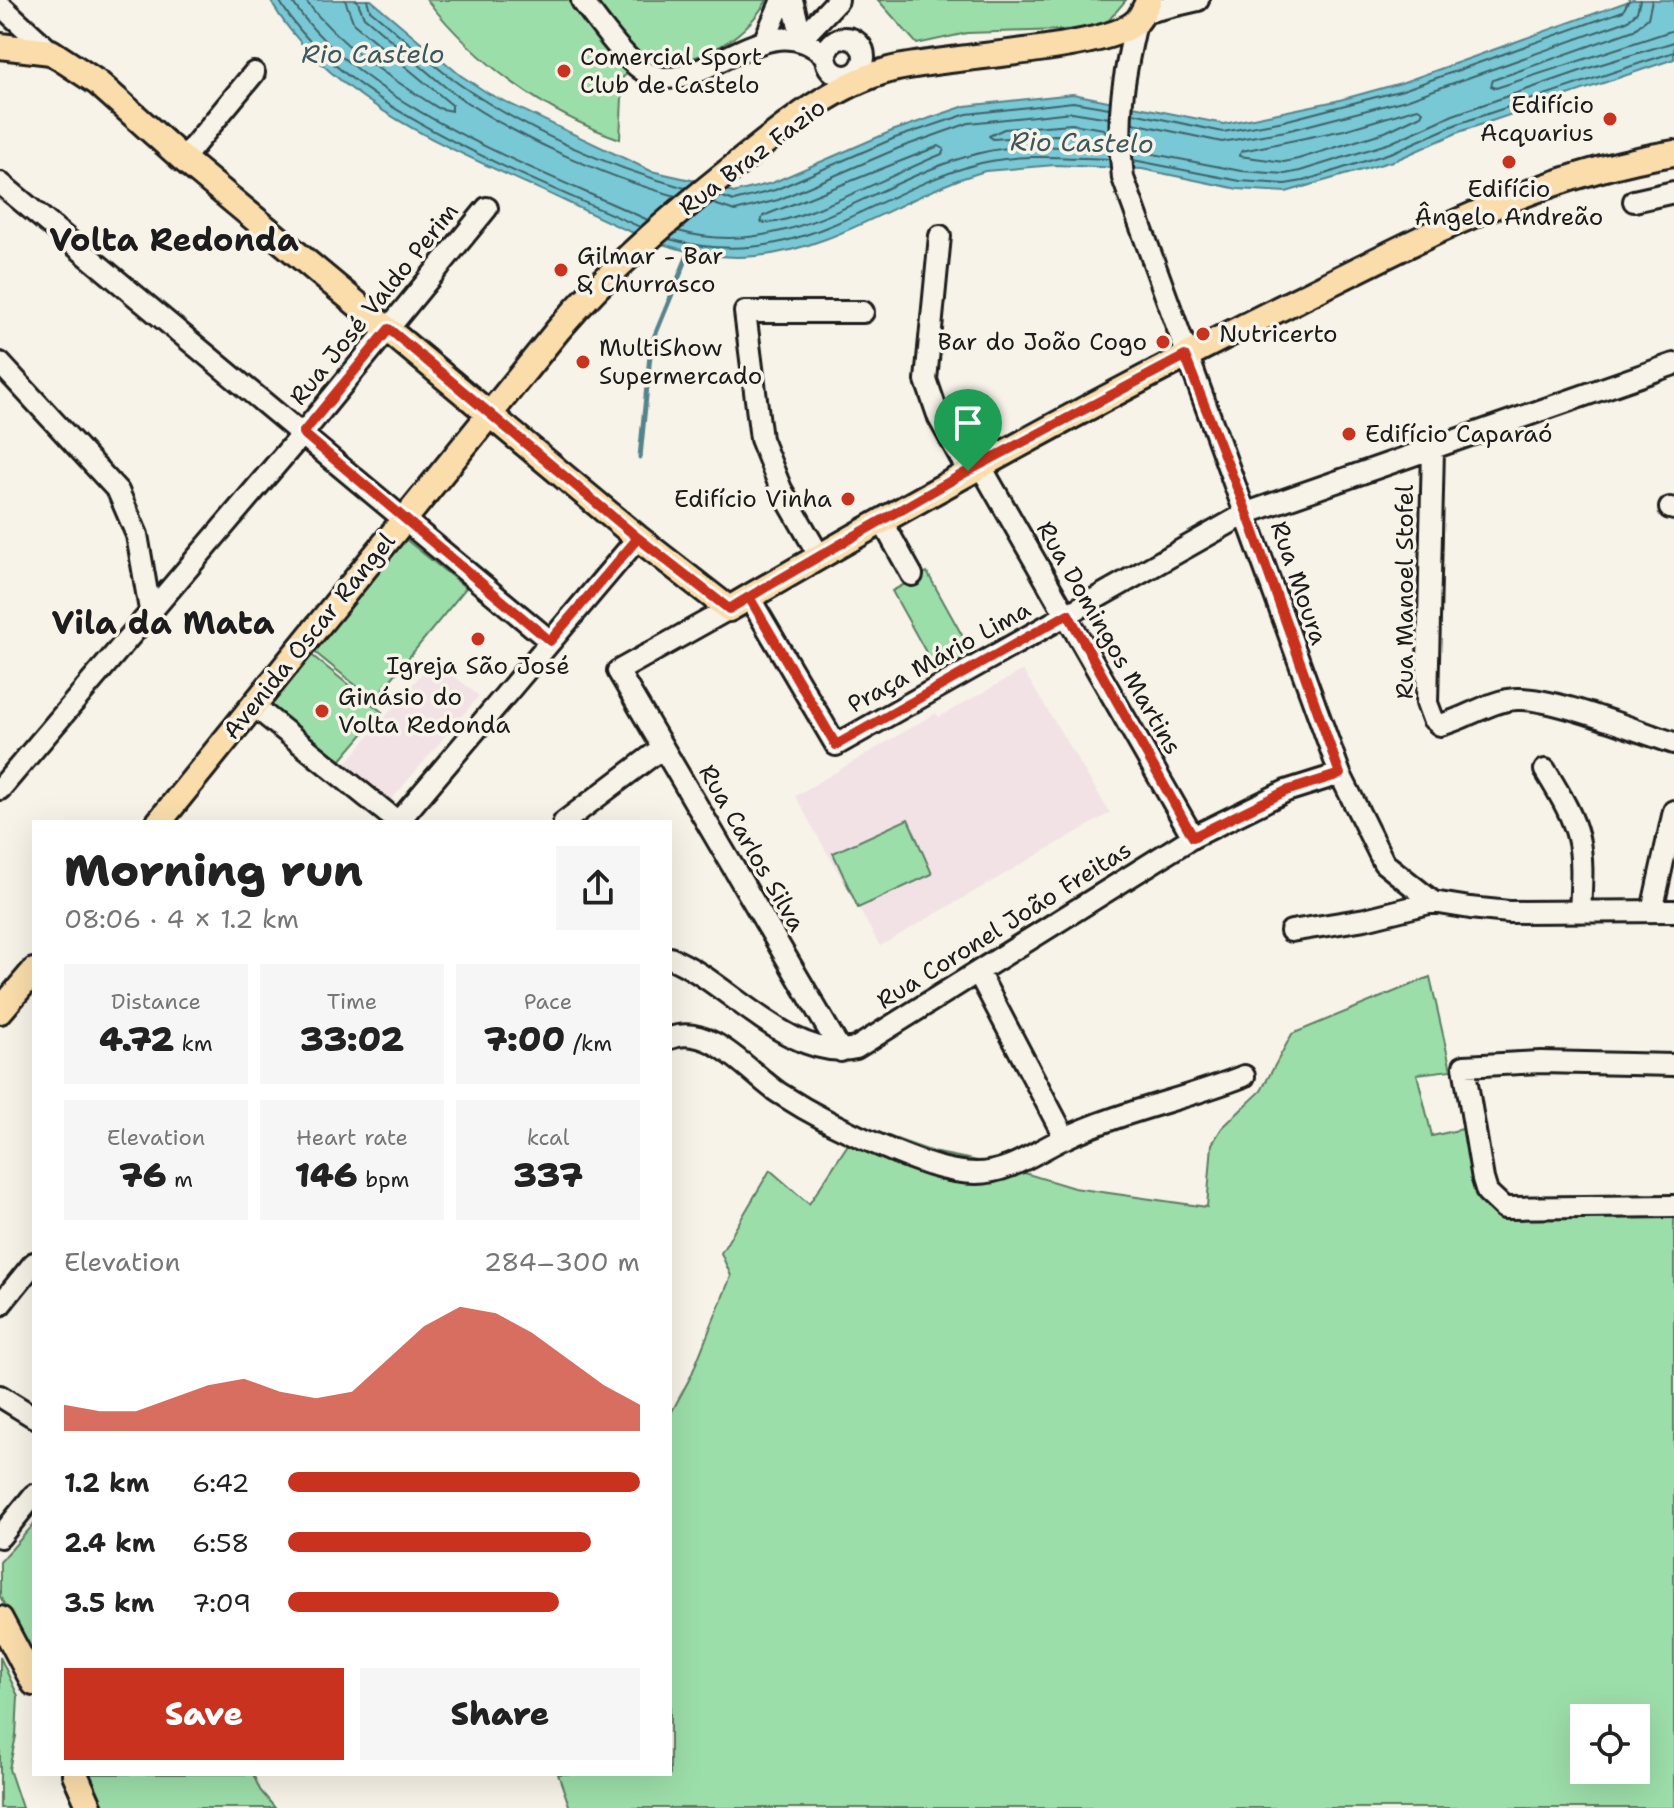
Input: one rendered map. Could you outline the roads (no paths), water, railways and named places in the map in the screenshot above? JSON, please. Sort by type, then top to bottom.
[{"type":"main road","name":"Rua Braz Fazio","points":[[490,413],[592,290],[727,172],[843,84],[875,67],[1097,40],[1142,12]]},
{"type":"main road","points":[[0,46],[51,52],[98,83],[183,159],[638,538],[739,603],[974,468],[1185,356],[1434,231],[1524,193],[1598,167],[1674,153]]},
{"type":"main road","name":"Avenida Oscar Rangel","points":[[161,820],[490,413]]},
{"type":"main road","points":[[0,1011],[32,973]]},
{"type":"main road","points":[[0,1619],[32,1679]]},
{"type":"main road","points":[[76,1776],[90,1808]]},
{"type":"street","points":[[766,37],[782,0]]},
{"type":"street","points":[[792,0],[802,38]]},
{"type":"street","points":[[1142,12],[1198,0]]},
{"type":"street","points":[[582,1],[623,51],[649,75],[673,76],[766,37],[802,38],[814,43],[843,84]]},
{"type":"street","points":[[802,38],[829,4],[844,38]]},
{"type":"street","points":[[0,5],[51,52]]},
{"type":"street","name":"Rua Moura","points":[[1142,12],[1121,87],[1117,131],[1123,178],[1185,356],[1247,513],[1340,774],[1384,863],[1433,902]]},
{"type":"street","points":[[825,56],[832,42],[844,38],[860,45],[875,67]]},
{"type":"street","points":[[183,159],[254,73]]},
{"type":"street","points":[[0,183],[405,517],[550,641]]},
{"type":"street","points":[[1634,201],[1674,192]]},
{"type":"street","name":"Rua José Valdo Perim","points":[[0,789],[303,433],[487,208]]},
{"type":"street","name":"Rua Domingos Martins","points":[[940,236],[926,380],[939,418],[1068,614],[1193,837]]},
{"type":"street","points":[[820,557],[781,489],[761,439],[745,312],[863,312]]},
{"type":"street","points":[[0,363],[118,491],[137,535],[150,610]]},
{"type":"street","name":"Praça Mário Lima","points":[[739,603],[836,745],[1247,513],[1674,364]]},
{"type":"street","name":"Rua Manoel Stofel","points":[[1433,449],[1427,703],[1433,719],[1440,725],[1501,701],[1518,699],[1548,703],[1674,743]]},
{"type":"street","points":[[882,521],[912,575]]},
{"type":"street","points":[[400,820],[638,538]]},
{"type":"street","name":"Rua Carlos Silva","points":[[739,603],[618,671],[841,1051]]},
{"type":"street","points":[[254,706],[396,820]]},
{"type":"street","points":[[567,820],[662,748]]},
{"type":"street","points":[[1545,770],[1576,822],[1581,839],[1580,912]]},
{"type":"street","name":"Rua Coronel João Freitas","points":[[841,1051],[856,1048],[1193,837],[1286,791],[1340,774]]},
{"type":"street","points":[[1652,911],[1674,811]]},
{"type":"street","points":[[1291,931],[1365,919],[1433,902],[1509,912],[1674,911]]},
{"type":"street","points":[[672,959],[787,1034],[841,1051]]},
{"type":"street","points":[[978,972],[1065,1138]]},
{"type":"street","points":[[672,1037],[683,1034],[708,1041],[778,1092],[888,1149],[939,1167],[975,1173],[999,1170],[1033,1157],[1065,1138],[1244,1076]]},
{"type":"street","points":[[1674,1065],[1541,1062],[1464,1066],[1483,1179],[1496,1202],[1515,1210],[1674,1206]]},
{"type":"street","points":[[0,1305],[32,1265]]},
{"type":"street","points":[[0,1396],[32,1416]]},
{"type":"street","points":[[0,1537],[32,1497]]},
{"type":"water","name":"Rio Castelo","points":[[270,0],[371,0],[460,75],[489,94],[651,171],[718,186],[733,193],[772,183],[892,131],[965,106],[1073,94],[1224,124],[1336,101],[1401,83],[1632,0],[1674,0],[1674,59],[1459,132],[1396,160],[1286,192],[1238,189],[1142,169],[1055,165],[985,171],[935,189],[860,225],[809,245],[756,256],[728,257],[702,254],[650,240],[472,159],[394,118],[324,66],[294,35]]},
{"type":"waterway","points":[[640,457],[651,345],[690,250]]},
{"type":"place","name":"Comercial Sport Club de Castelo","points":[[564,71]]},
{"type":"place","name":"Edifício Acquarius","points":[[1610,119]]},
{"type":"place","name":"Edifício Ângelo Andreão","points":[[1509,162]]},
{"type":"place","name":"Gilmar - Bar & Churrasco","points":[[561,270]]},
{"type":"place","name":"Nutricerto","points":[[1203,334]]},
{"type":"place","name":"Bar do João Cogo","points":[[1163,342]]},
{"type":"place","name":"MultiShow Supermercado","points":[[583,362]]},
{"type":"place","name":"Edifício Caparaó","points":[[1349,434]]},
{"type":"place","name":"Edifício Vinha","points":[[848,499]]},
{"type":"place","name":"Igreja São José","points":[[478,639]]},
{"type":"place","name":"Ginásio do Volta Redonda","points":[[322,711]]},
{"type":"district","name":"Volta Redonda","points":[[174,239]]},
{"type":"district","name":"Vila da Mata","points":[[163,622]]}]
